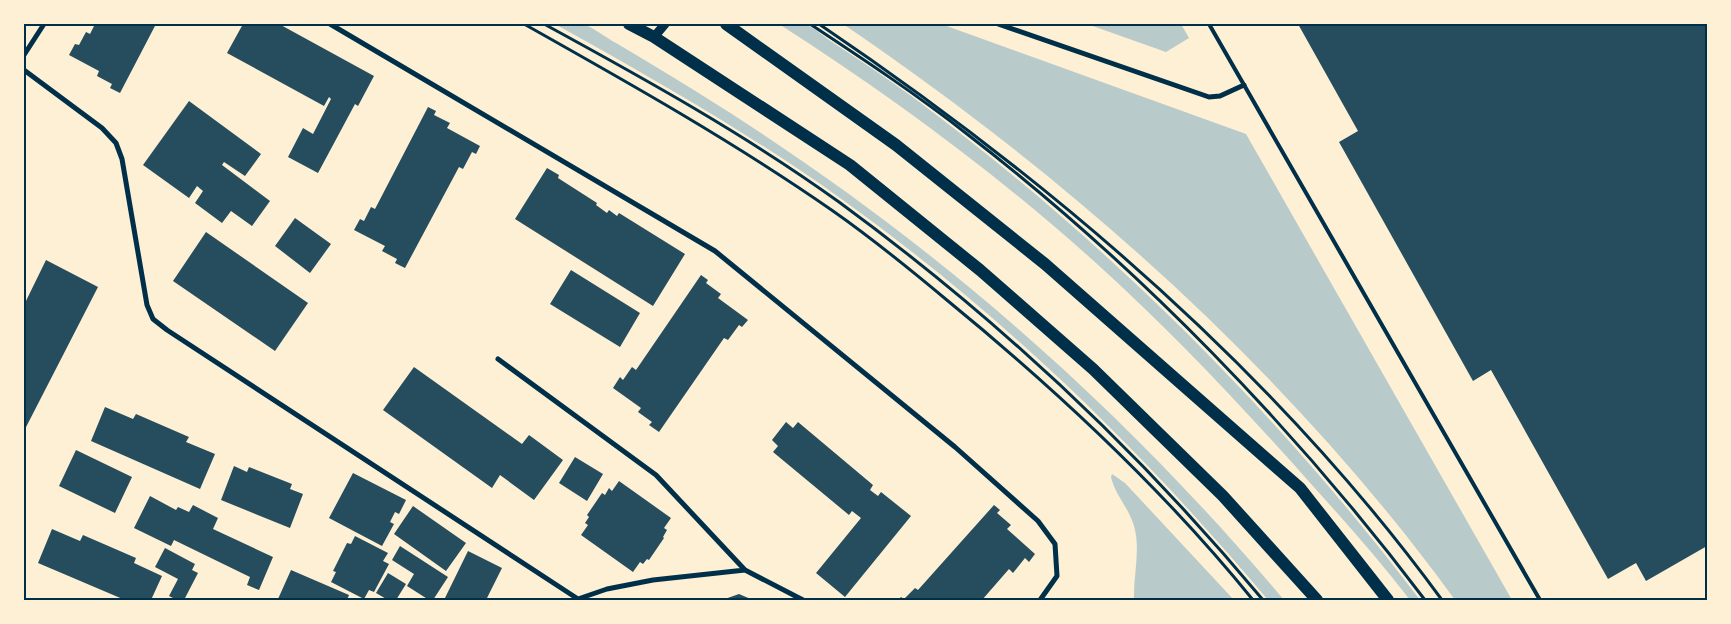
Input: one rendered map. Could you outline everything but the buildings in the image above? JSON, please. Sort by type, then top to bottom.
[{"type":"main road","points":[[629,24],[654,37],[850,166],[980,270],[1092,369],[1223,496],[1317,600]]},
{"type":"main road","points":[[726,24],[896,145],[1053,271],[1300,488],[1388,600]]},
{"type":"street","points":[[24,55],[44,24]]},
{"type":"street","points":[[330,24],[715,252],[955,447],[1038,521],[1055,544],[1057,576],[1040,600]]},
{"type":"street","points":[[654,37],[665,24]]},
{"type":"street","points":[[998,24],[1208,97],[1220,96],[1244,85]]},
{"type":"street","points":[[24,70],[102,128],[116,143],[122,159],[142,284],[147,305],[153,319],[578,600],[607,589],[654,580],[746,570]]},
{"type":"street","points":[[498,359],[656,475],[746,570],[803,600]]},
{"type":"lane","points":[[1210,24],[1540,600]]},
{"type":"path","points":[[524,24],[662,101],[742,150],[835,212],[899,261],[1026,366],[1106,440],[1228,569],[1254,600]]},
{"type":"path","points":[[544,24],[741,137],[838,202],[901,250],[1031,357],[1114,437],[1195,520],[1263,600]]},
{"type":"path","points":[[810,24],[890,76],[967,134],[1040,193],[1166,307],[1300,448],[1336,489],[1425,600]]},
{"type":"path","points":[[818,24],[892,74],[1043,187],[1180,308],[1307,437],[1403,550],[1442,600]]},
{"type":"shaded area","points":[[799,23],[809,26],[904,91],[985,153],[1120,269],[1185,331],[1307,461],[1420,600],[1410,600],[1385,568],[1318,491],[1203,366],[1096,263],[1020,198],[942,137],[902,107],[779,24]]},
{"type":"shaded area","points":[[555,24],[583,24],[687,86],[780,146],[860,202],[937,261],[1011,322],[1152,455],[1219,526],[1284,600],[1268,600],[1170,490],[1067,386],[957,288],[899,242],[840,198],[771,151],[664,86]]},
{"type":"shaded area","points":[[843,24],[941,24],[1246,134],[1512,600],[1455,600],[1391,517],[1322,436],[1250,359],[1174,286],[1095,215],[1013,148]]},
{"type":"shaded area","points":[[1087,24],[1181,24],[1189,38],[1166,52]]},
{"type":"shaded area","points":[[1112,474],[1125,483],[1234,600],[1134,600],[1137,554],[1136,535],[1132,519],[1113,484]]}]
